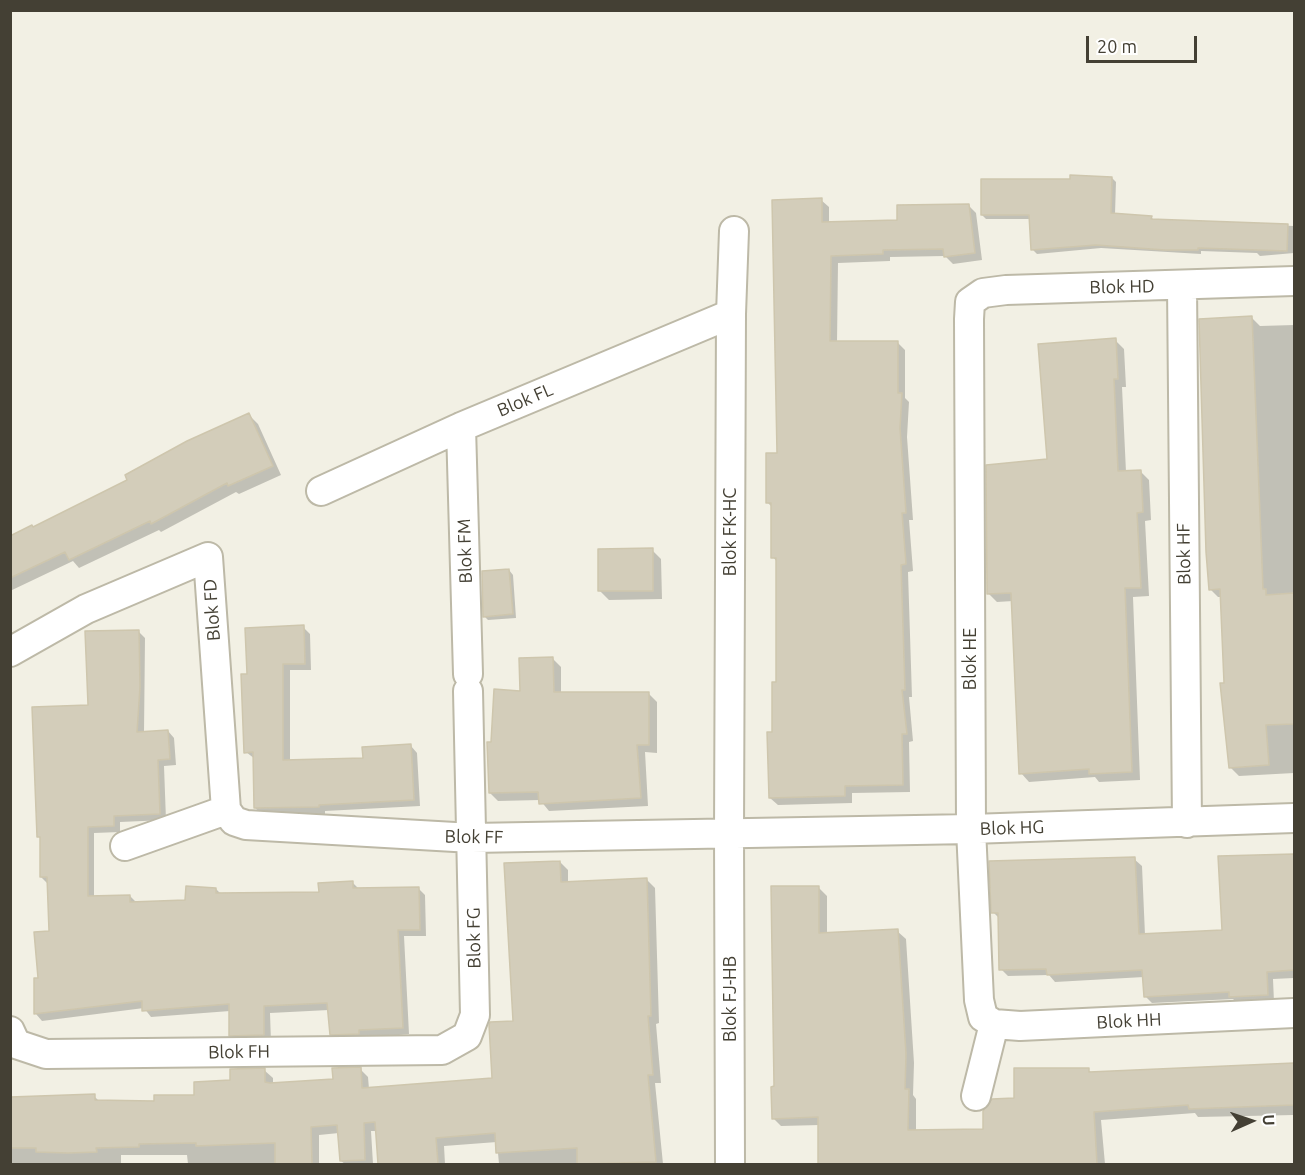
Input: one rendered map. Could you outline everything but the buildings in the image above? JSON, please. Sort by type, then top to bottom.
[{"type":"street","name":"Blok FK-HC","points":[[729,833],[731,314],[734,231]]},
{"type":"street","name":"Blok HD","points":[[969,319],[970,302],[983,293],[1006,290],[1294,281]]},
{"type":"street","name":"Blok HF","points":[[1182,286],[1187,823]]},
{"type":"street","name":"Blok FL","points":[[321,490],[461,427],[731,314]]},
{"type":"street","name":"Blok HE","points":[[969,319],[971,829],[979,1000],[983,1017],[993,1024]]},
{"type":"street","name":"Blok FM","points":[[461,427],[472,838]]},
{"type":"street","name":"Blok FD","points":[[10,652],[86,609],[208,557],[226,810]]},
{"type":"street","name":"Blok FF","points":[[226,810],[234,821],[246,825],[472,838],[729,833]]},
{"type":"street","points":[[125,846],[226,810]]},
{"type":"street","name":"Blok HG","points":[[729,833],[971,829],[1294,818]]},
{"type":"street","name":"Blok FJ-HB","points":[[729,833],[730,1164]]},
{"type":"street","name":"Blok FG","points":[[467,1036],[475,1015],[472,838]]},
{"type":"street","name":"Blok HH","points":[[993,1024],[1020,1026],[1294,1013]]},
{"type":"street","points":[[976,1096],[993,1024]]},
{"type":"street","name":"Blok FH","points":[[12,1035],[16,1044],[27,1050],[46,1054],[442,1050],[467,1036]]}]
